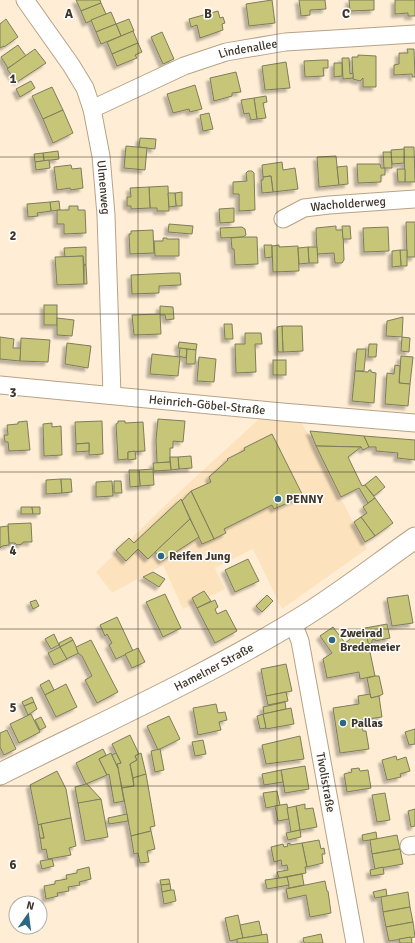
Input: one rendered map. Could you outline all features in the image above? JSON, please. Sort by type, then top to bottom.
[{"type":"street","name":"Ulmenweg","points":[[25,0],[71,65],[85,88],[92,109],[101,156],[106,215],[112,395]]},
{"type":"street","name":"Lindenallee","points":[[92,109],[184,66],[226,52],[285,42],[415,34]]},
{"type":"street","name":"Wacholderweg","points":[[283,219],[304,208],[415,199]]},
{"type":"street","name":"Heinrich-Göbel-Straße","points":[[0,385],[415,423]]},
{"type":"street","name":"Hamelner Straße","points":[[0,774],[219,665],[293,623],[415,538]]},
{"type":"street","name":"Tivolistraße","points":[[293,623],[300,641],[355,943]]},
{"type":"shaded area","points":[[259,419],[302,423],[367,549],[282,609],[253,549],[215,568],[225,589],[183,609],[163,565],[112,593],[96,572],[177,494]]},
{"type":"building","points":[[76,0],[100,0],[101,3],[81,11]]},
{"type":"building","points":[[272,0],[275,23],[249,26],[246,4]]},
{"type":"building","points":[[299,0],[325,0],[326,9],[310,10],[310,15],[301,16]]},
{"type":"building","points":[[349,0],[374,0],[374,10],[350,11]]},
{"type":"building","points":[[395,0],[415,0],[415,16],[408,16],[408,13],[395,14]]},
{"type":"building","points":[[101,3],[106,14],[86,23],[81,11]]},
{"type":"building","points":[[218,11],[220,18],[223,17],[225,23],[222,24],[223,30],[200,38],[197,25],[191,27],[189,19]]},
{"type":"building","points":[[111,12],[116,24],[96,32],[91,20]]},
{"type":"building","points":[[6,19],[18,37],[4,47],[0,48],[0,24]]},
{"type":"building","points":[[129,19],[134,31],[121,36],[116,24]]},
{"type":"building","points":[[116,24],[121,36],[101,44],[96,32]]},
{"type":"building","points":[[133,31],[138,43],[112,54],[107,42]]},
{"type":"building","points":[[162,32],[174,59],[163,64],[151,37]]},
{"type":"building","points":[[138,43],[142,52],[135,55],[137,58],[117,66],[112,54]]},
{"type":"building","points":[[18,45],[26,56],[8,68],[1,57]]},
{"type":"building","points":[[35,49],[46,63],[17,82],[7,69]]},
{"type":"building","points":[[407,49],[414,49],[415,77],[412,77],[412,74],[394,75],[394,65],[399,64],[399,53],[408,53]]},
{"type":"building","points":[[358,55],[376,56],[376,87],[363,87],[363,78],[360,81],[353,79],[352,57],[358,57]]},
{"type":"building","points":[[342,58],[349,58],[350,74],[353,73],[353,78],[343,79]]},
{"type":"building","points":[[328,60],[328,68],[323,68],[324,76],[305,77],[304,61]]},
{"type":"building","points":[[286,62],[290,88],[265,90],[262,66]]},
{"type":"building","points":[[334,63],[342,63],[342,76],[334,77]]},
{"type":"building","points":[[236,72],[241,92],[232,93],[232,96],[214,101],[210,78]]},
{"type":"building","points":[[31,81],[35,88],[20,97],[16,89]]},
{"type":"building","points":[[195,85],[202,109],[190,112],[189,109],[173,113],[167,94]]},
{"type":"building","points":[[52,87],[63,110],[43,119],[32,96]]},
{"type":"building","points":[[266,96],[267,102],[263,103],[266,118],[257,119],[254,98]]},
{"type":"building","points":[[254,98],[257,119],[251,120],[249,113],[244,114],[241,100]]},
{"type":"building","points":[[63,110],[73,133],[53,143],[43,119]]},
{"type":"building","points":[[209,113],[213,129],[203,131],[200,115]]},
{"type":"building","points":[[140,138],[156,139],[155,149],[139,147]]},
{"type":"building","points":[[126,146],[147,148],[145,170],[124,168]]},
{"type":"building","points":[[404,147],[414,147],[415,182],[405,182]]},
{"type":"building","points":[[404,149],[404,163],[392,164],[391,150]]},
{"type":"building","points":[[58,151],[59,159],[44,161],[43,153]]},
{"type":"building","points":[[383,152],[391,152],[392,168],[384,168]]},
{"type":"building","points":[[43,153],[44,161],[35,162],[34,154]]},
{"type":"building","points":[[336,156],[339,185],[319,187],[317,157]]},
{"type":"building","points":[[49,160],[50,168],[36,170],[35,162]]},
{"type":"building","points":[[282,162],[283,170],[295,168],[298,189],[273,192],[271,176],[263,177],[262,165]]},
{"type":"building","points":[[357,164],[380,164],[381,168],[385,168],[385,175],[381,175],[381,182],[358,183]]},
{"type":"building","points":[[71,165],[72,169],[81,168],[83,188],[57,190],[54,167]]},
{"type":"building","points":[[347,166],[348,184],[339,185],[337,167]]},
{"type":"building","points":[[397,169],[405,169],[405,182],[398,182]]},
{"type":"building","points":[[248,171],[252,171],[254,173],[255,210],[239,211],[239,194],[233,194],[233,182],[247,181],[246,173]]},
{"type":"building","points":[[271,176],[273,192],[262,193],[261,180],[263,180],[263,177]]},
{"type":"building","points":[[168,186],[169,211],[157,211],[157,208],[150,208],[149,187]]},
{"type":"building","points":[[149,187],[150,208],[131,209],[131,206],[127,206],[127,197],[131,197],[130,188]]},
{"type":"building","points":[[182,192],[182,206],[176,206],[175,193]]},
{"type":"building","points":[[168,193],[175,193],[176,206],[169,207]]},
{"type":"building","points":[[59,201],[60,210],[51,211],[50,202]]},
{"type":"building","points":[[50,202],[51,211],[37,213],[38,216],[28,217],[27,204]]},
{"type":"building","points":[[69,206],[78,206],[78,210],[85,210],[86,233],[64,234],[64,224],[57,224],[57,210],[69,210]]},
{"type":"building","points":[[234,208],[234,222],[220,223],[219,209]]},
{"type":"building","points":[[406,222],[415,222],[415,257],[407,257]]},
{"type":"building","points":[[169,224],[193,226],[192,234],[168,232]]},
{"type":"building","points":[[336,226],[336,230],[343,230],[344,260],[342,263],[335,263],[334,253],[317,254],[316,228]]},
{"type":"building","points":[[342,226],[350,226],[351,239],[343,239]]},
{"type":"building","points":[[242,227],[245,229],[246,235],[243,237],[221,238],[220,228]]},
{"type":"building","points":[[388,227],[389,251],[364,252],[363,228]]},
{"type":"building","points":[[153,230],[154,253],[130,254],[129,234],[131,234],[131,231]]},
{"type":"building","points":[[257,237],[258,264],[235,265],[234,249],[232,249],[231,238]]},
{"type":"building","points":[[163,238],[179,239],[179,256],[155,256],[154,241],[163,241]]},
{"type":"building","points":[[264,245],[272,245],[272,257],[265,258]]},
{"type":"building","points":[[279,245],[279,247],[298,246],[299,271],[273,272],[272,246]]},
{"type":"building","points":[[86,247],[86,265],[84,265],[83,256],[65,257],[64,248]]},
{"type":"building","points":[[308,247],[317,247],[318,263],[309,263]]},
{"type":"building","points":[[308,247],[309,263],[299,264],[298,248]]},
{"type":"building","points":[[400,250],[407,250],[407,266],[401,266]]},
{"type":"building","points":[[400,250],[401,266],[392,267],[392,251]]},
{"type":"building","points":[[83,256],[84,284],[57,285],[55,257]]},
{"type":"building","points":[[84,265],[86,265],[87,284],[84,284]]},
{"type":"building","points":[[180,273],[181,285],[159,286],[159,293],[132,294],[131,275]]},
{"type":"building","points":[[44,305],[57,305],[57,325],[44,325]]},
{"type":"building","points":[[160,306],[173,307],[174,319],[166,320],[165,315],[160,315]]},
{"type":"building","points":[[160,314],[161,334],[134,335],[132,315]]},
{"type":"building","points":[[403,317],[402,337],[386,336],[387,321]]},
{"type":"building","points":[[57,318],[74,320],[72,336],[57,335]]},
{"type":"building","points":[[224,324],[232,324],[233,339],[225,339]]},
{"type":"building","points":[[282,326],[302,326],[303,351],[283,352]]},
{"type":"building","points":[[282,326],[283,352],[278,352],[277,327]]},
{"type":"building","points":[[245,333],[261,333],[262,344],[255,344],[256,372],[236,373],[235,344],[245,344]]},
{"type":"building","points":[[0,337],[14,339],[13,348],[21,348],[20,361],[0,359]]},
{"type":"building","points":[[402,337],[410,338],[409,352],[401,351]]},
{"type":"building","points":[[21,338],[50,340],[48,362],[20,361]]},
{"type":"building","points":[[179,342],[197,344],[196,350],[178,348]]},
{"type":"building","points":[[67,343],[91,346],[88,368],[65,364]]},
{"type":"building","points":[[369,344],[377,344],[376,357],[368,357]]},
{"type":"building","points":[[180,348],[187,349],[186,358],[179,356]]},
{"type":"building","points":[[187,349],[196,350],[195,364],[186,364]]},
{"type":"building","points":[[357,349],[366,349],[364,371],[355,371]]},
{"type":"building","points":[[152,354],[180,357],[178,376],[150,374]]},
{"type":"building","points":[[401,356],[413,357],[410,384],[399,383]]},
{"type":"building","points":[[199,357],[216,359],[214,382],[197,381]]},
{"type":"building","points":[[273,360],[286,360],[286,375],[273,375]]},
{"type":"building","points":[[395,365],[400,366],[399,383],[410,384],[408,406],[385,404],[387,373],[394,374]]},
{"type":"building","points":[[369,370],[376,373],[374,403],[352,401],[355,371],[368,372]]},
{"type":"building","points":[[158,419],[185,421],[183,442],[173,441],[173,448],[170,448],[170,462],[157,463],[156,440]]},
{"type":"building","points":[[27,421],[30,450],[9,451],[8,442],[5,442],[4,435],[8,435],[7,425]]},
{"type":"building","points":[[102,421],[103,454],[89,455],[89,443],[76,444],[75,422]]},
{"type":"building","points":[[118,421],[125,421],[125,423],[143,422],[145,451],[128,452],[128,459],[118,460],[116,424]]},
{"type":"building","points":[[52,423],[52,427],[61,426],[62,455],[44,456],[43,424]]},
{"type":"building","points":[[310,431],[364,436],[369,447],[363,450],[361,447],[316,446]]},
{"type":"building","points":[[272,434],[303,496],[274,509],[272,505],[224,529],[226,533],[214,539],[191,491],[211,482],[209,477],[228,460],[227,459],[245,450],[244,448]]},
{"type":"building","points":[[364,436],[415,440],[415,460],[397,458],[398,453],[376,451],[376,447],[369,447]]},
{"type":"building","points":[[89,443],[89,451],[76,452],[76,444]]},
{"type":"building","points":[[316,446],[361,447],[348,457],[362,486],[365,485],[375,498],[368,503],[359,488],[341,497]]},
{"type":"building","points":[[135,451],[136,459],[128,460],[128,452]]},
{"type":"building","points":[[191,456],[192,468],[179,469],[178,457]]},
{"type":"building","points":[[170,457],[178,457],[179,469],[171,470]]},
{"type":"building","points":[[170,462],[171,470],[154,471],[153,463]]},
{"type":"building","points":[[153,469],[154,485],[140,486],[139,470]]},
{"type":"building","points":[[129,470],[139,470],[140,486],[130,487]]},
{"type":"building","points":[[376,476],[385,487],[374,496],[365,485]]},
{"type":"building","points":[[61,479],[62,493],[46,494],[46,480]]},
{"type":"building","points":[[61,479],[71,479],[72,492],[62,493]]},
{"type":"building","points":[[112,481],[113,496],[96,497],[96,482]]},
{"type":"building","points":[[114,481],[121,481],[122,493],[114,493]]},
{"type":"building","points":[[191,491],[214,539],[202,544],[182,501]]},
{"type":"building","points":[[375,498],[393,523],[375,536],[361,517],[367,513],[363,507]]},
{"type":"building","points":[[181,499],[190,519],[148,559],[138,549],[126,561],[116,550],[129,538],[134,543]]},
{"type":"building","points":[[21,507],[32,507],[33,514],[21,514]]},
{"type":"building","points":[[32,507],[40,507],[40,514],[33,514]]},
{"type":"building","points":[[361,517],[375,536],[365,542],[354,522]]},
{"type":"building","points":[[190,519],[199,537],[162,561],[155,552]]},
{"type":"building","points":[[31,523],[32,542],[23,542],[22,544],[17,545],[15,543],[9,543],[8,524]]},
{"type":"building","points":[[8,526],[9,545],[2,546],[0,548],[0,527]]},
{"type":"building","points":[[248,559],[259,581],[235,592],[225,570]]},
{"type":"building","points":[[153,572],[165,579],[159,587],[143,577]]},
{"type":"building","points":[[204,591],[211,601],[197,608],[192,598]]},
{"type":"building","points":[[165,594],[181,628],[163,637],[146,602]]},
{"type":"building","points":[[267,595],[273,601],[262,612],[256,606]]},
{"type":"building","points":[[408,595],[413,623],[392,626],[387,598]]},
{"type":"building","points":[[36,600],[39,606],[33,609],[30,602]]},
{"type":"building","points":[[215,600],[218,607],[215,609],[217,614],[226,610],[237,631],[215,643],[197,608]]},
{"type":"building","points":[[117,617],[133,651],[116,659],[109,645],[112,643],[107,634],[105,636],[100,625]]},
{"type":"building","points":[[387,624],[390,638],[375,641],[375,639],[372,640],[372,643],[368,644],[365,628]]},
{"type":"building","points":[[333,627],[345,643],[365,628],[375,676],[360,679],[359,672],[327,678],[323,659],[332,653],[320,636]]},
{"type":"building","points":[[54,634],[59,645],[51,649],[45,639]]},
{"type":"building","points":[[71,637],[73,640],[60,647],[59,643]]},
{"type":"building","points":[[73,640],[79,653],[66,659],[60,647]]},
{"type":"building","points":[[91,640],[118,692],[97,703],[85,680],[92,676],[76,647]]},
{"type":"building","points":[[60,647],[67,659],[54,665],[48,653]]},
{"type":"building","points":[[138,648],[145,662],[132,668],[125,654]]},
{"type":"building","points":[[286,664],[292,691],[266,696],[261,669]]},
{"type":"building","points":[[379,676],[383,694],[371,698],[367,678]]},
{"type":"building","points":[[49,680],[54,690],[45,695],[40,685]]},
{"type":"building","points":[[66,684],[77,707],[56,717],[45,695]]},
{"type":"building","points":[[286,692],[288,701],[268,705],[266,696]]},
{"type":"building","points":[[370,694],[371,698],[379,696],[382,717],[361,720],[363,731],[366,731],[369,749],[340,753],[333,708],[359,704],[358,696]]},
{"type":"building","points":[[32,697],[34,702],[24,706],[22,702]]},
{"type":"building","points":[[34,702],[37,709],[28,715],[24,706]]},
{"type":"building","points":[[285,702],[286,709],[264,714],[263,707]]},
{"type":"building","points":[[216,704],[218,713],[225,712],[227,720],[219,722],[221,730],[198,735],[193,708]]},
{"type":"building","points":[[291,708],[294,724],[266,729],[263,714]]},
{"type":"building","points":[[31,714],[40,732],[19,743],[10,724]]},
{"type":"building","points":[[263,714],[266,728],[260,729],[257,716]]},
{"type":"building","points":[[169,716],[180,739],[158,750],[147,726]]},
{"type":"building","points":[[41,717],[46,727],[40,730],[35,720]]},
{"type":"building","points":[[415,729],[415,744],[409,745],[405,732]]},
{"type":"building","points":[[7,730],[16,749],[4,755],[0,747],[0,733]]},
{"type":"building","points":[[130,735],[139,754],[135,756],[137,760],[130,764],[134,786],[122,788],[117,764],[121,763],[112,744]]},
{"type":"building","points":[[300,736],[304,759],[266,764],[262,745]]},
{"type":"building","points":[[203,740],[206,754],[195,756],[192,742]]},
{"type":"building","points":[[103,749],[106,755],[99,759],[107,775],[86,784],[76,763]]},
{"type":"building","points":[[160,749],[164,770],[155,772],[151,751]]},
{"type":"building","points":[[111,753],[118,768],[124,801],[114,803],[109,774],[107,775],[99,759]]},
{"type":"building","points":[[116,753],[121,763],[117,764],[118,768],[112,755]]},
{"type":"building","points":[[141,753],[146,774],[133,778],[130,764],[137,760],[135,756]]},
{"type":"building","points":[[396,756],[397,760],[406,757],[410,771],[400,774],[401,777],[387,780],[382,760]]},
{"type":"building","points":[[305,766],[309,789],[285,793],[281,770]]},
{"type":"building","points":[[359,768],[360,771],[368,770],[371,788],[347,792],[344,774],[352,772],[351,769]]},
{"type":"building","points":[[281,770],[283,782],[264,785],[262,774]]},
{"type":"building","points":[[57,771],[66,789],[71,818],[38,825],[30,785]]},
{"type":"building","points":[[146,774],[155,826],[150,827],[151,831],[131,836],[122,788],[134,786],[133,778]]},
{"type":"building","points":[[87,784],[101,799],[78,804],[75,787]]},
{"type":"building","points":[[277,791],[280,805],[266,808],[263,793]]},
{"type":"building","points":[[385,793],[390,820],[377,822],[372,795]]},
{"type":"building","points":[[101,799],[108,837],[85,841],[78,803]]},
{"type":"building","points":[[287,804],[289,819],[278,821],[275,806]]},
{"type":"building","points":[[305,804],[305,809],[313,808],[317,827],[300,830],[296,806]]},
{"type":"building","points":[[296,806],[300,830],[291,832],[287,808]]},
{"type":"building","points":[[415,809],[415,826],[411,827],[408,811]]},
{"type":"building","points":[[127,814],[128,821],[109,824],[108,818]]},
{"type":"building","points":[[71,818],[76,846],[69,848],[71,855],[48,859],[46,849],[42,850],[40,838],[44,838],[41,824]]},
{"type":"building","points":[[41,824],[44,838],[40,838],[38,825]]},
{"type":"building","points":[[300,830],[301,837],[288,840],[286,833]]},
{"type":"building","points":[[151,831],[155,849],[147,851],[149,862],[140,863],[138,853],[134,854],[131,836]]},
{"type":"building","points":[[376,832],[377,839],[363,841],[362,835]]},
{"type":"building","points":[[397,835],[400,849],[372,854],[370,840]]},
{"type":"building","points":[[319,840],[321,849],[324,848],[325,854],[322,854],[323,863],[307,867],[302,843]]},
{"type":"building","points":[[290,843],[290,845],[302,843],[307,867],[305,867],[306,873],[279,878],[277,872],[288,870],[287,865],[282,866],[281,860],[274,862],[271,847],[283,844],[284,847],[288,846],[287,844]]},
{"type":"building","points":[[400,849],[403,864],[375,869],[372,854]]},
{"type":"building","points":[[52,859],[54,866],[42,869],[40,861]]},
{"type":"building","points":[[89,867],[91,879],[79,882],[80,885],[68,887],[69,891],[57,893],[58,896],[48,898],[48,895],[45,895],[44,886],[55,884],[55,881],[67,879],[66,875],[77,873],[77,870]]},
{"type":"building","points":[[383,867],[384,874],[371,876],[370,870]]},
{"type":"building","points":[[302,874],[304,885],[289,888],[287,877]]},
{"type":"building","points":[[287,877],[289,885],[267,889],[265,880]]},
{"type":"building","points":[[169,879],[170,884],[161,885],[160,880]]},
{"type":"building","points":[[325,881],[331,913],[310,917],[306,895],[288,899],[286,889]]},
{"type":"building","points":[[170,884],[171,890],[162,892],[161,885]]},
{"type":"building","points":[[386,889],[387,896],[375,898],[373,892]]},
{"type":"building","points":[[174,890],[176,901],[164,904],[162,892]]},
{"type":"building","points":[[408,892],[410,907],[383,912],[381,897]]},
{"type":"building","points":[[410,907],[413,922],[386,927],[383,912]]},
{"type":"building","points":[[238,915],[243,938],[230,941],[225,918]]},
{"type":"building","points":[[259,921],[262,935],[243,938],[240,925]]},
{"type":"building","points":[[413,922],[415,937],[389,941],[386,927]]},
{"type":"building","points":[[267,934],[268,943],[237,943],[237,939]]},
{"type":"building","points":[[321,934],[323,943],[304,943],[303,938]]},
{"type":"building","points":[[411,937],[412,943],[400,943],[399,939]]},
{"type":"place","name":"PENNY","points":[[278,499]]},
{"type":"place","name":"Reifen Jung","points":[[161,556]]},
{"type":"place","name":"Zweirad Bredemeier","points":[[332,640]]},
{"type":"place","name":"Pallas","points":[[343,723]]}]
